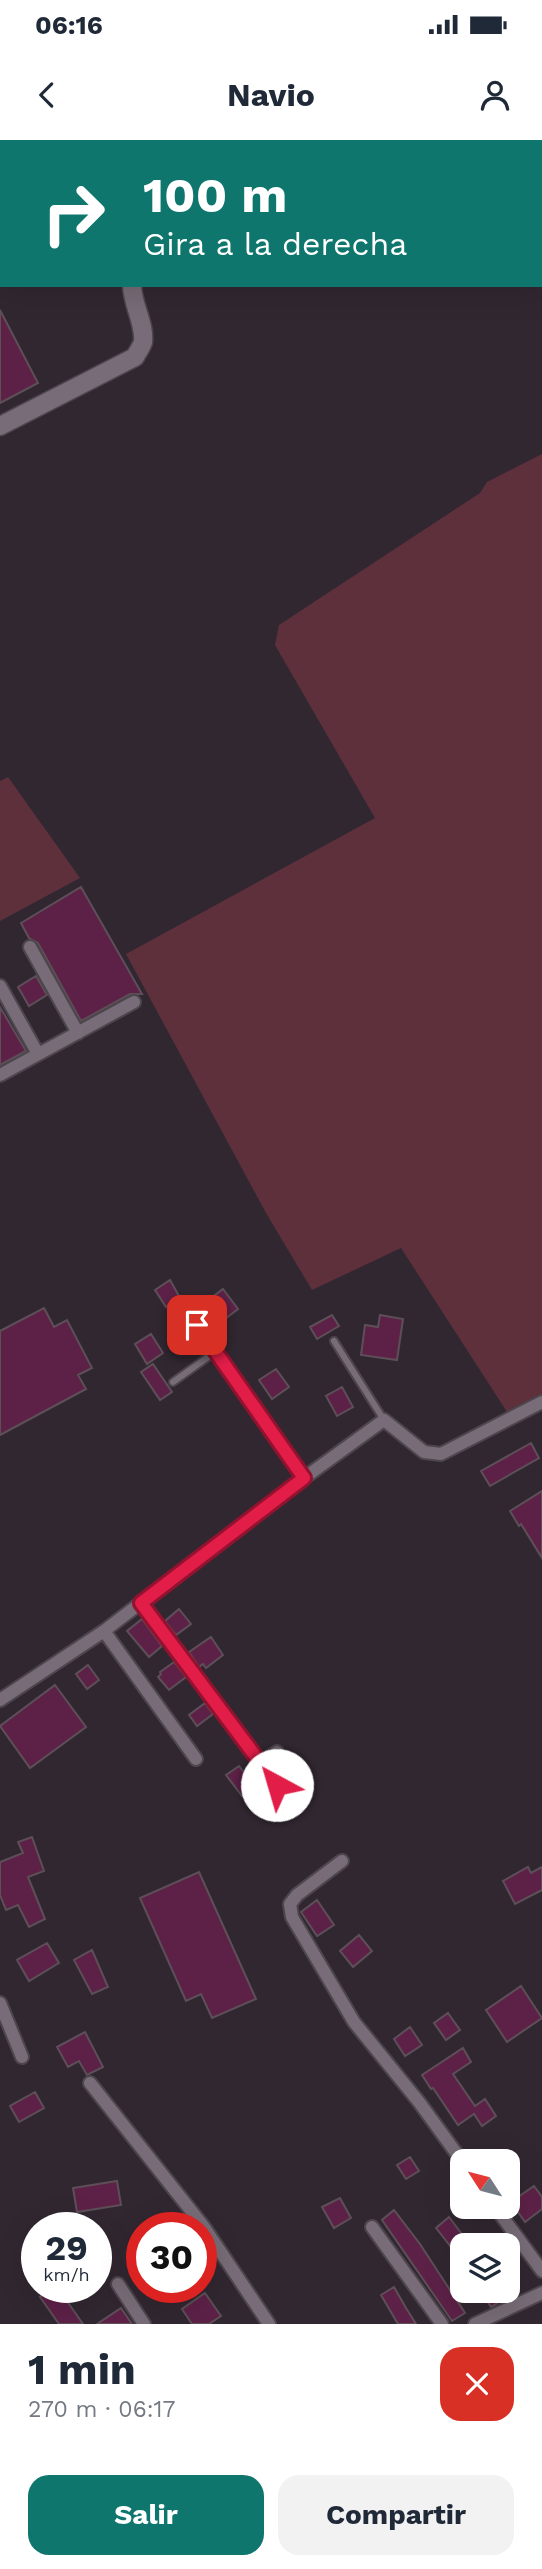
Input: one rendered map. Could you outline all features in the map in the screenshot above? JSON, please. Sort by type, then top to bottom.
[{"type":"street","points":[[0,426],[135,357],[143,343],[132,298],[132,287]]},
{"type":"street","points":[[30,947],[78,1033]]},
{"type":"street","points":[[0,986],[38,1054]]},
{"type":"street","points":[[0,1075],[134,1002]]},
{"type":"street","points":[[182,1304],[304,1478]]},
{"type":"street","points":[[0,1700],[104,1631],[384,1420],[424,1452],[441,1454],[542,1402]]},
{"type":"street","points":[[141,1603],[277,1785]]},
{"type":"street","points":[[104,1631],[196,1759]]},
{"type":"street","points":[[259,1763],[277,1752]]},
{"type":"street","points":[[342,1861],[297,1895],[290,1905],[292,1917],[354,2022],[453,2149]]},
{"type":"street","points":[[0,2003],[22,2057]]},
{"type":"street","points":[[90,2083],[204,2227],[269,2324]]},
{"type":"street","points":[[504,2219],[542,2271]]},
{"type":"street","points":[[372,2227],[442,2324]]},
{"type":"street","points":[[118,2284],[144,2324]]},
{"type":"street","points":[[475,2324],[542,2293]]},
{"type":"lane","points":[[197,1325],[210,1316]]},
{"type":"lane","points":[[334,1341],[384,1420]]},
{"type":"lane","points":[[173,1381],[215,1352]]},
{"type":"shaded area","points":[[542,454],[542,1402],[511,1418],[401,1248],[312,1290],[266,1213],[126,954],[375,818],[275,645],[279,625],[480,493],[487,482]]},
{"type":"shaded area","points":[[8,777],[80,878],[0,921],[0,781]]},
{"type":"building","points":[[0,310],[38,383],[0,403]]},
{"type":"building","points":[[81,887],[142,994],[130,994],[81,1021],[38,943],[29,938],[21,923]]},
{"type":"building","points":[[36,976],[47,995],[29,1006],[18,987]]},
{"type":"building","points":[[0,1007],[26,1051],[0,1065]]},
{"type":"building","points":[[170,1280],[179,1296],[166,1307],[155,1290]]},
{"type":"building","points":[[223,1289],[238,1309],[221,1322],[206,1302]]},
{"type":"building","points":[[44,1308],[54,1327],[67,1320],[92,1368],[78,1375],[86,1389],[0,1435],[0,1331]]},
{"type":"building","points":[[332,1315],[339,1326],[317,1339],[310,1327]]},
{"type":"building","points":[[380,1315],[403,1319],[397,1360],[361,1355],[365,1325],[378,1327]]},
{"type":"building","points":[[151,1334],[163,1353],[147,1364],[135,1344]]},
{"type":"building","points":[[153,1364],[172,1392],[160,1400],[141,1372]]},
{"type":"building","points":[[276,1369],[289,1387],[272,1399],[259,1380]]},
{"type":"building","points":[[342,1387],[353,1407],[337,1416],[326,1396]]},
{"type":"building","points":[[531,1443],[539,1458],[490,1486],[481,1471]]},
{"type":"building","points":[[542,1491],[542,1558],[510,1511]]},
{"type":"building","points":[[179,1609],[191,1624],[176,1635],[165,1621]]},
{"type":"building","points":[[142,1619],[162,1646],[149,1657],[127,1631]]},
{"type":"building","points":[[211,1637],[223,1655],[206,1668],[203,1664],[199,1667],[189,1652]]},
{"type":"building","points":[[174,1662],[186,1677],[169,1690],[158,1677],[160,1672]]},
{"type":"building","points":[[88,1665],[99,1680],[87,1689],[76,1674]]},
{"type":"building","points":[[55,1685],[86,1727],[30,1768],[0,1726]]},
{"type":"building","points":[[205,1703],[213,1714],[197,1726],[189,1715]]},
{"type":"building","points":[[239,1766],[255,1786],[242,1796],[226,1775]]},
{"type":"building","points":[[32,1837],[44,1871],[28,1877],[45,1919],[29,1927],[18,1905],[6,1910],[0,1895],[0,1862],[23,1853],[18,1842]]},
{"type":"building","points":[[528,1867],[531,1873],[542,1867],[542,1890],[515,1904],[503,1881]]},
{"type":"building","points":[[199,1872],[256,1999],[212,2018],[201,1994],[186,2001],[140,1898]]},
{"type":"building","points":[[317,1900],[334,1925],[317,1936],[301,1912]]},
{"type":"building","points":[[359,1935],[372,1951],[353,1967],[340,1951]]},
{"type":"building","points":[[47,1943],[59,1963],[29,1981],[17,1960]]},
{"type":"building","points":[[92,1950],[108,1987],[92,1994],[74,1960]]},
{"type":"building","points":[[521,1986],[542,2018],[507,2042],[486,2010]]},
{"type":"building","points":[[448,2013],[460,2030],[446,2040],[434,2023]]},
{"type":"building","points":[[410,2027],[422,2045],[405,2056],[394,2039]]},
{"type":"building","points":[[85,2032],[103,2067],[87,2075],[79,2061],[68,2067],[57,2047]]},
{"type":"building","points":[[463,2048],[471,2062],[453,2074],[475,2106],[485,2099],[496,2116],[482,2126],[474,2114],[458,2125],[422,2075]]},
{"type":"building","points":[[35,2092],[44,2108],[19,2122],[10,2106]]},
{"type":"building","points":[[410,2157],[419,2171],[406,2179],[397,2165]]},
{"type":"building","points":[[117,2181],[121,2205],[77,2212],[73,2188]]},
{"type":"building","points":[[534,2186],[542,2197],[542,2209],[525,2222],[520,2215],[520,2196]]},
{"type":"building","points":[[340,2198],[351,2218],[334,2228],[322,2207]]},
{"type":"building","points":[[394,2210],[450,2290],[450,2303],[458,2303],[465,2313],[452,2321],[382,2220]]},
{"type":"building","points":[[449,2217],[461,2233],[450,2233],[450,2246],[436,2228]]},
{"type":"building","points":[[394,2287],[416,2324],[398,2324],[381,2295]]},
{"type":"building","points":[[44,2303],[68,2303],[83,2324],[59,2324]]},
{"type":"building","points":[[191,2303],[212,2303],[221,2316],[209,2324],[192,2324],[182,2309]]},
{"type":"building","points":[[121,2308],[132,2324],[97,2324]]},
{"type":"route","points":[[197,1325],[304,1478],[141,1603],[277,1785]]}]
